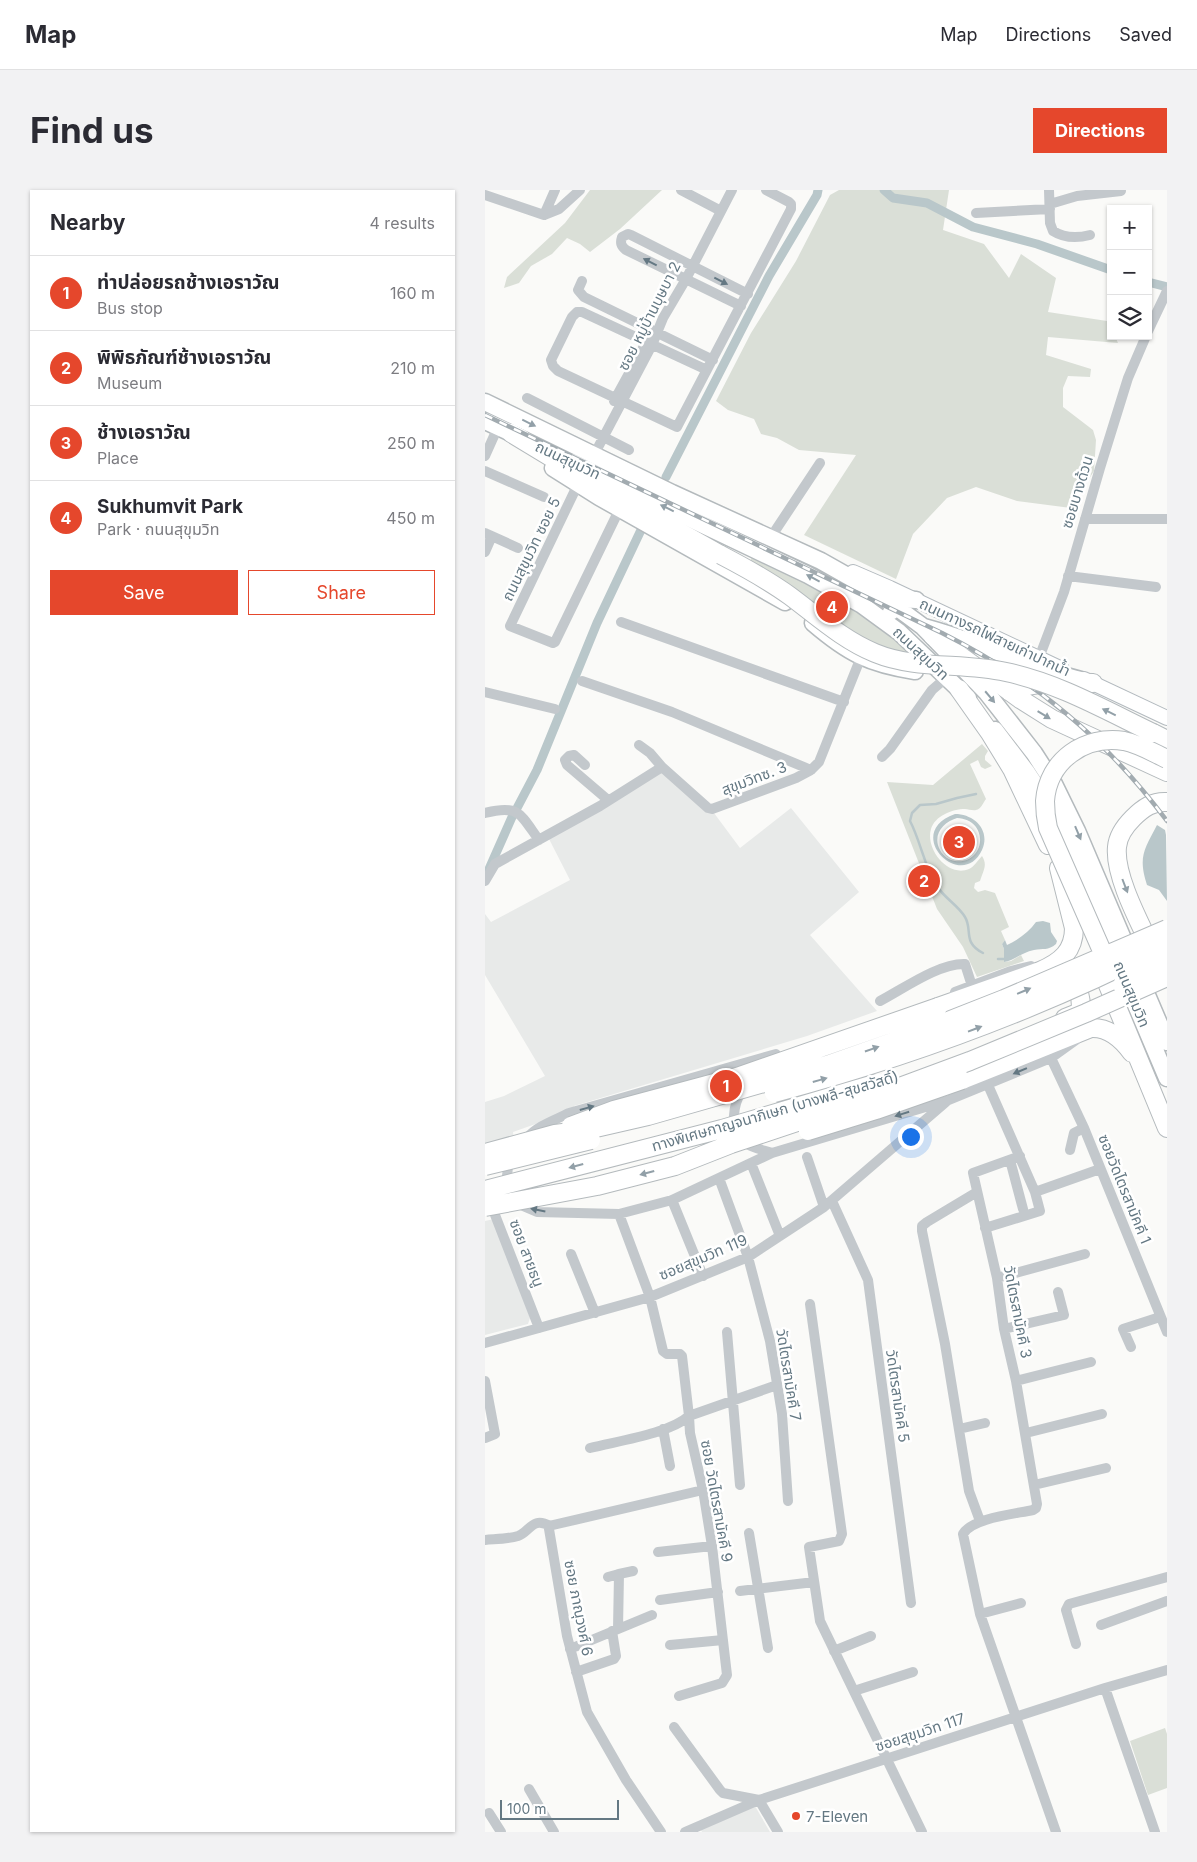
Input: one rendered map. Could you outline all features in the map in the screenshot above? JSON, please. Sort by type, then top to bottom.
[{"type":"highway","name":"ถนนสุขุมวิท","points":[[485,402],[591,454],[821,561],[895,605],[928,631],[987,693],[1011,722],[1054,784],[1077,831],[1167,1042]]},
{"type":"highway","name":"ถนนสุขุมวิท","points":[[498,427],[808,575],[862,605],[885,620],[949,679],[1007,744],[1049,806],[1070,850],[1167,1078]]},
{"type":"highway","points":[[498,427],[578,484],[704,557],[779,597],[831,638],[861,657],[888,667],[949,679],[990,733],[1012,770],[1059,868],[1167,1128]]},
{"type":"highway","points":[[498,427],[789,595],[855,644],[876,653],[910,662],[971,666],[1005,671],[1042,682],[1068,692],[1160,736]]},
{"type":"highway","points":[[885,620],[895,605],[904,600],[916,600]]},
{"type":"highway","points":[[928,631],[949,633],[1038,667],[1093,683]]},
{"type":"highway","points":[[928,631],[1009,692],[1052,719],[1167,772]]},
{"type":"highway","points":[[1009,692],[1019,687],[1066,682],[1093,683]]},
{"type":"highway","points":[[1167,759],[1126,742],[1111,740],[1094,741],[1081,746],[1061,762],[1048,785],[1045,811],[1048,828],[1167,1106]]},
{"type":"highway","points":[[1167,802],[1155,803],[1140,812],[1125,826],[1119,837],[1117,847],[1117,862],[1137,918],[1167,981]]},
{"type":"highway","points":[[555,1134],[596,1115],[737,1077],[938,1008],[1055,964],[1067,953],[1074,937],[1072,916],[1059,868]]},
{"type":"highway","points":[[485,1153],[555,1134],[587,1130],[649,1116],[827,1065],[1004,999],[1167,929]]},
{"type":"highway","name":"ทางพิเศษกาญจนาภิเษก (บางพลี-สุขสวัสดิ์)","points":[[485,1166],[716,1109],[868,1067],[1011,1016],[1089,982],[1167,944]]},
{"type":"highway","name":"ทางพิเศษกาญจนาภิเษก (บางพลี-สุขสวัสดิ์)","points":[[485,1189],[714,1131],[877,1084],[1019,1031],[1167,963]]},
{"type":"highway","points":[[851,1100],[934,1071],[1078,1013],[1081,1009],[1078,989],[1064,969],[1055,964]]},
{"type":"highway","points":[[675,1166],[731,1144],[881,1094],[970,1061],[1167,977]]},
{"type":"highway","points":[[485,1207],[597,1186],[809,1131],[962,1080],[1091,1028],[1104,1029],[1116,1036],[1143,1067]]},
{"type":"main road","name":"ถนนทางรถไฟสายเก่าปากน้ำ","points":[[821,561],[873,580],[1167,718]]},
{"type":"street","points":[[544,215],[555,190]]},
{"type":"street","points":[[485,195],[544,215],[559,210],[580,190]]},
{"type":"street","points":[[681,190],[721,211]]},
{"type":"street","name":"ซอย หมู่บ้านบุษบา 2","points":[[591,454],[732,190]]},
{"type":"street","points":[[707,370],[582,312],[577,312],[571,316],[551,360],[553,366],[558,371],[677,427],[748,294],[791,209],[789,202],[766,190]]},
{"type":"street","points":[[1049,190],[1050,227],[1057,233],[1074,237],[1091,235]]},
{"type":"street","points":[[976,213],[1050,206],[1077,196],[1121,191]]},
{"type":"street","points":[[741,306],[626,250],[620,242],[622,237],[628,234],[748,294]]},
{"type":"street","points":[[582,281],[578,290],[580,294],[713,360]]},
{"type":"street","points":[[1152,323],[1167,291]]},
{"type":"street","name":"ซอยบางด้วน","points":[[1039,658],[1069,576],[1128,378],[1144,340]]},
{"type":"street","points":[[527,398],[629,450]]},
{"type":"street","points":[[485,456],[498,427]]},
{"type":"street","points":[[771,537],[820,463]]},
{"type":"street","points":[[485,471],[544,497]]},
{"type":"street","name":"ถนนสุขุมวิท ซอย 5","points":[[578,484],[510,626],[553,643],[555,642],[620,508]]},
{"type":"street","points":[[1085,519],[1167,519]]},
{"type":"street","points":[[485,552],[489,534],[518,548]]},
{"type":"street","points":[[1069,576],[1156,587]]},
{"type":"street","points":[[621,622],[844,702]]},
{"type":"street","name":"สุขุมวิทซ. 3","points":[[662,766],[708,808],[712,809],[795,778],[811,770],[819,762],[861,657]]},
{"type":"street","points":[[882,757],[890,749],[932,690],[949,679]]},
{"type":"street","points":[[582,681],[672,712],[811,770]]},
{"type":"street","points":[[485,692],[555,710]]},
{"type":"street","points":[[485,881],[494,865],[608,800],[662,766],[650,753],[639,745]]},
{"type":"street","points":[[585,765],[574,755],[569,756],[565,760],[569,767],[608,800]]},
{"type":"street","points":[[485,813],[502,808],[511,809],[527,824],[539,840]]},
{"type":"street","points":[[880,1001],[941,968],[960,964],[965,964],[972,986]]},
{"type":"street","points":[[1055,964],[1039,964],[1011,971],[836,1036],[569,1113],[531,1134],[516,1153],[508,1167],[507,1176],[511,1191],[515,1199],[523,1206],[537,1212],[619,1214],[672,1200],[772,1153],[949,1100],[988,1085],[1051,1058],[1091,1028]]},
{"type":"street","points":[[836,1036],[833,1043],[834,1048],[859,1127]]},
{"type":"street","points":[[772,1153],[751,1146],[741,1139],[734,1127],[734,1116],[737,1099],[745,1084],[776,1054]]},
{"type":"street","name":"ซอยวัดไตรสามัคคี 1","points":[[1051,1058],[1084,1128],[1167,1332]]},
{"type":"street","points":[[985,1228],[1040,1212],[1035,1192],[988,1085]]},
{"type":"street","name":"ซอยสุขุมวิท 119","points":[[485,1343],[650,1297],[748,1257],[828,1204],[949,1100]]},
{"type":"street","points":[[1070,1150],[1074,1133],[1084,1128]]},
{"type":"street","name":"วัดไตรสามัคคี 3","points":[[980,1521],[1036,1508],[1037,1504],[1026,1433],[1004,1329],[997,1278],[974,1172],[1020,1156]]},
{"type":"street","name":"วัดไตรสามัคคี 5","points":[[807,1157],[828,1204],[868,1280],[911,1603]]},
{"type":"street","points":[[1010,1160],[1023,1209]]},
{"type":"street","points":[[751,1163],[780,1236]]},
{"type":"street","points":[[1035,1192],[1100,1169]]},
{"type":"street","name":"วัดไตรสามัคคี 7","points":[[719,1178],[748,1257],[770,1341],[782,1414],[788,1501]]},
{"type":"street","name":"ซอย สายธนู","points":[[485,1189],[539,1328]]},
{"type":"street","points":[[977,1192],[927,1222],[922,1228],[945,1344],[969,1491],[980,1521],[965,1530],[963,1534],[980,1614],[1056,1832]]},
{"type":"street","points":[[672,1200],[703,1276]]},
{"type":"street","points":[[619,1214],[650,1297]]},
{"type":"street","points":[[571,1254],[595,1313]]},
{"type":"street","points":[[997,1278],[1085,1254]]},
{"type":"street","points":[[1004,1329],[1064,1315],[1058,1292]]},
{"type":"street","name":"ซอย วัดไตรสามัคคี 9","points":[[650,1297],[663,1351],[667,1354],[681,1354],[682,1356],[690,1433],[703,1490],[712,1546],[727,1675],[725,1680],[718,1684],[679,1696]]},
{"type":"street","points":[[810,1304],[842,1534],[839,1540],[809,1547],[820,1621],[922,1832]]},
{"type":"street","points":[[1131,1347],[1123,1329],[1160,1317]]},
{"type":"street","points":[[727,1332],[740,1485]]},
{"type":"street","points":[[1016,1381],[1091,1362]]},
{"type":"street","points":[[485,1381],[495,1434],[485,1438]]},
{"type":"street","points":[[590,1448],[679,1424],[689,1416],[777,1385]]},
{"type":"street","points":[[1026,1433],[1102,1414]]},
{"type":"street","points":[[959,1429],[985,1423]]},
{"type":"street","points":[[663,1429],[670,1466]]},
{"type":"street","points":[[1034,1485],[1107,1468]]},
{"type":"street","points":[[485,1540],[517,1536],[533,1525],[544,1524],[550,1526],[703,1490]]},
{"type":"street","name":"ซอย ภาณุวงศ์ 6","points":[[550,1526],[570,1649],[587,1712],[626,1780],[661,1832]]},
{"type":"street","points":[[749,1533],[768,1648]]},
{"type":"street","points":[[658,1552],[712,1546]]},
{"type":"street","points":[[608,1577],[633,1571]]},
{"type":"street","points":[[576,1672],[614,1659],[616,1656],[615,1630],[619,1574]]},
{"type":"street","points":[[1075,1644],[1066,1610],[1069,1604],[1167,1577]]},
{"type":"street","points":[[740,1591],[814,1582]]},
{"type":"street","points":[[660,1600],[718,1592]]},
{"type":"street","points":[[1101,1625],[1167,1601]]},
{"type":"street","points":[[980,1614],[1021,1603]]},
{"type":"street","points":[[570,1649],[651,1614]]},
{"type":"street","points":[[834,1651],[871,1636]]},
{"type":"street","points":[[670,1645],[723,1640]]},
{"type":"street","name":"ซอยสุขุมวิท 117","points":[[685,1832],[759,1800],[1105,1688],[1167,1670]]},
{"type":"street","points":[[854,1691],[913,1672]]},
{"type":"street","points":[[1105,1688],[1155,1832]]},
{"type":"street","points":[[674,1727],[720,1790],[723,1793],[759,1800],[778,1832]]},
{"type":"street","points":[[529,1789],[554,1832]]},
{"type":"street","points":[[489,1813],[501,1832]]},
{"type":"shaded area","points":[[590,190],[662,190],[620,229],[590,252],[580,244],[567,238],[552,254],[531,266],[519,283],[504,288],[507,277],[565,223]]},
{"type":"shaded area","points":[[839,190],[949,190],[943,230],[984,244],[1009,278],[1021,254],[1056,278],[1048,312],[1107,321],[1107,340],[1117,340],[1118,343],[1048,337],[1046,355],[1091,369],[1090,377],[1068,376],[1063,388],[1063,407],[1093,430],[1096,440],[1094,471],[1071,508],[1017,501],[976,487],[947,498],[913,534],[896,579],[804,535],[856,455],[799,450],[777,438],[761,434],[754,419],[728,410],[716,401],[751,333],[796,261],[830,195]]},
{"type":"shaded area","points":[[756,550],[808,575],[915,647],[910,662],[892,658],[746,568]]},
{"type":"shaded area","points":[[982,744],[988,751],[985,760],[992,766],[985,769],[981,767],[978,760],[970,764],[986,799],[978,809],[955,810],[940,817],[933,824],[930,837],[931,845],[940,860],[946,866],[953,869],[961,871],[969,869],[982,856],[985,862],[984,868],[980,881],[975,883],[974,888],[978,892],[985,890],[995,893],[1009,927],[1001,931],[1005,940],[1002,944],[1004,962],[1011,961],[1021,955],[1024,961],[977,977],[963,947],[937,909],[887,782],[933,785]]},
{"type":"shaded area","points":[[663,769],[714,813],[740,848],[791,808],[859,892],[810,935],[877,1011],[807,1036],[574,1106],[575,1110],[513,1132],[514,1139],[485,1146],[485,1102],[504,1096],[545,1076],[485,975],[485,914],[491,922],[570,880],[548,837]]},
{"type":"shaded area","points":[[955,814],[969,817],[979,824],[984,836],[984,843],[982,850],[973,862],[962,865],[950,863],[941,855],[935,845],[934,834],[940,823]],"holes":[[[957,818],[968,821],[975,826],[979,834],[978,850],[973,856],[965,860],[951,860],[944,856],[940,850],[937,839],[938,834],[943,826],[952,820]]]},
{"type":"shaded area","points":[[1157,825],[1165,830],[1166,835],[1167,901],[1159,890],[1147,885],[1144,875],[1144,854]]},
{"type":"shaded area","points":[[1036,922],[1050,923],[1051,932],[1057,941],[1056,944],[1048,948],[1030,951],[1004,962],[1002,944],[1005,940],[1007,945],[1027,932]]},
{"type":"shaded area","points":[[494,1219],[530,1318],[528,1324],[485,1335],[485,1221]]},
{"type":"shaded area","points":[[1165,1728],[1167,1734],[1167,1788],[1148,1795],[1130,1741]]},
{"type":"shaded area","points":[[755,1806],[770,1832],[702,1832],[699,1826]]},
{"type":"waterway","points":[[666,477],[769,276],[817,195],[818,190]]},
{"type":"waterway","points":[[884,190],[893,198],[927,203],[973,227],[1037,244],[1107,269]]},
{"type":"waterway","points":[[1152,283],[1167,287]]},
{"type":"waterway","points":[[516,810],[537,770],[597,623],[641,530]]},
{"type":"waterway","points":[[976,794],[936,804],[920,805],[912,813],[910,821],[933,878],[940,890],[965,917],[972,945],[983,953]]},
{"type":"waterway","points":[[489,869],[512,817]]},
{"type":"waterway","points":[[998,959],[1004,959]]},
{"type":"railway","points":[[485,415],[976,651],[1038,691],[1093,737],[1119,763],[1167,821]]},
{"type":"place","name":"Sukhumvit Park","points":[[832,607]]},
{"type":"place","name":"ช้างเอราวัณ","points":[[959,842]]},
{"type":"place","name":"พิพิธภัณฑ์ช้างเอราวัณ","points":[[924,881]]},
{"type":"place","name":"ท่าปล่อยรถช้างเอราวัณ","points":[[726,1086]]},
{"type":"place","name":"7-Eleven","points":[[796,1816]]}]
